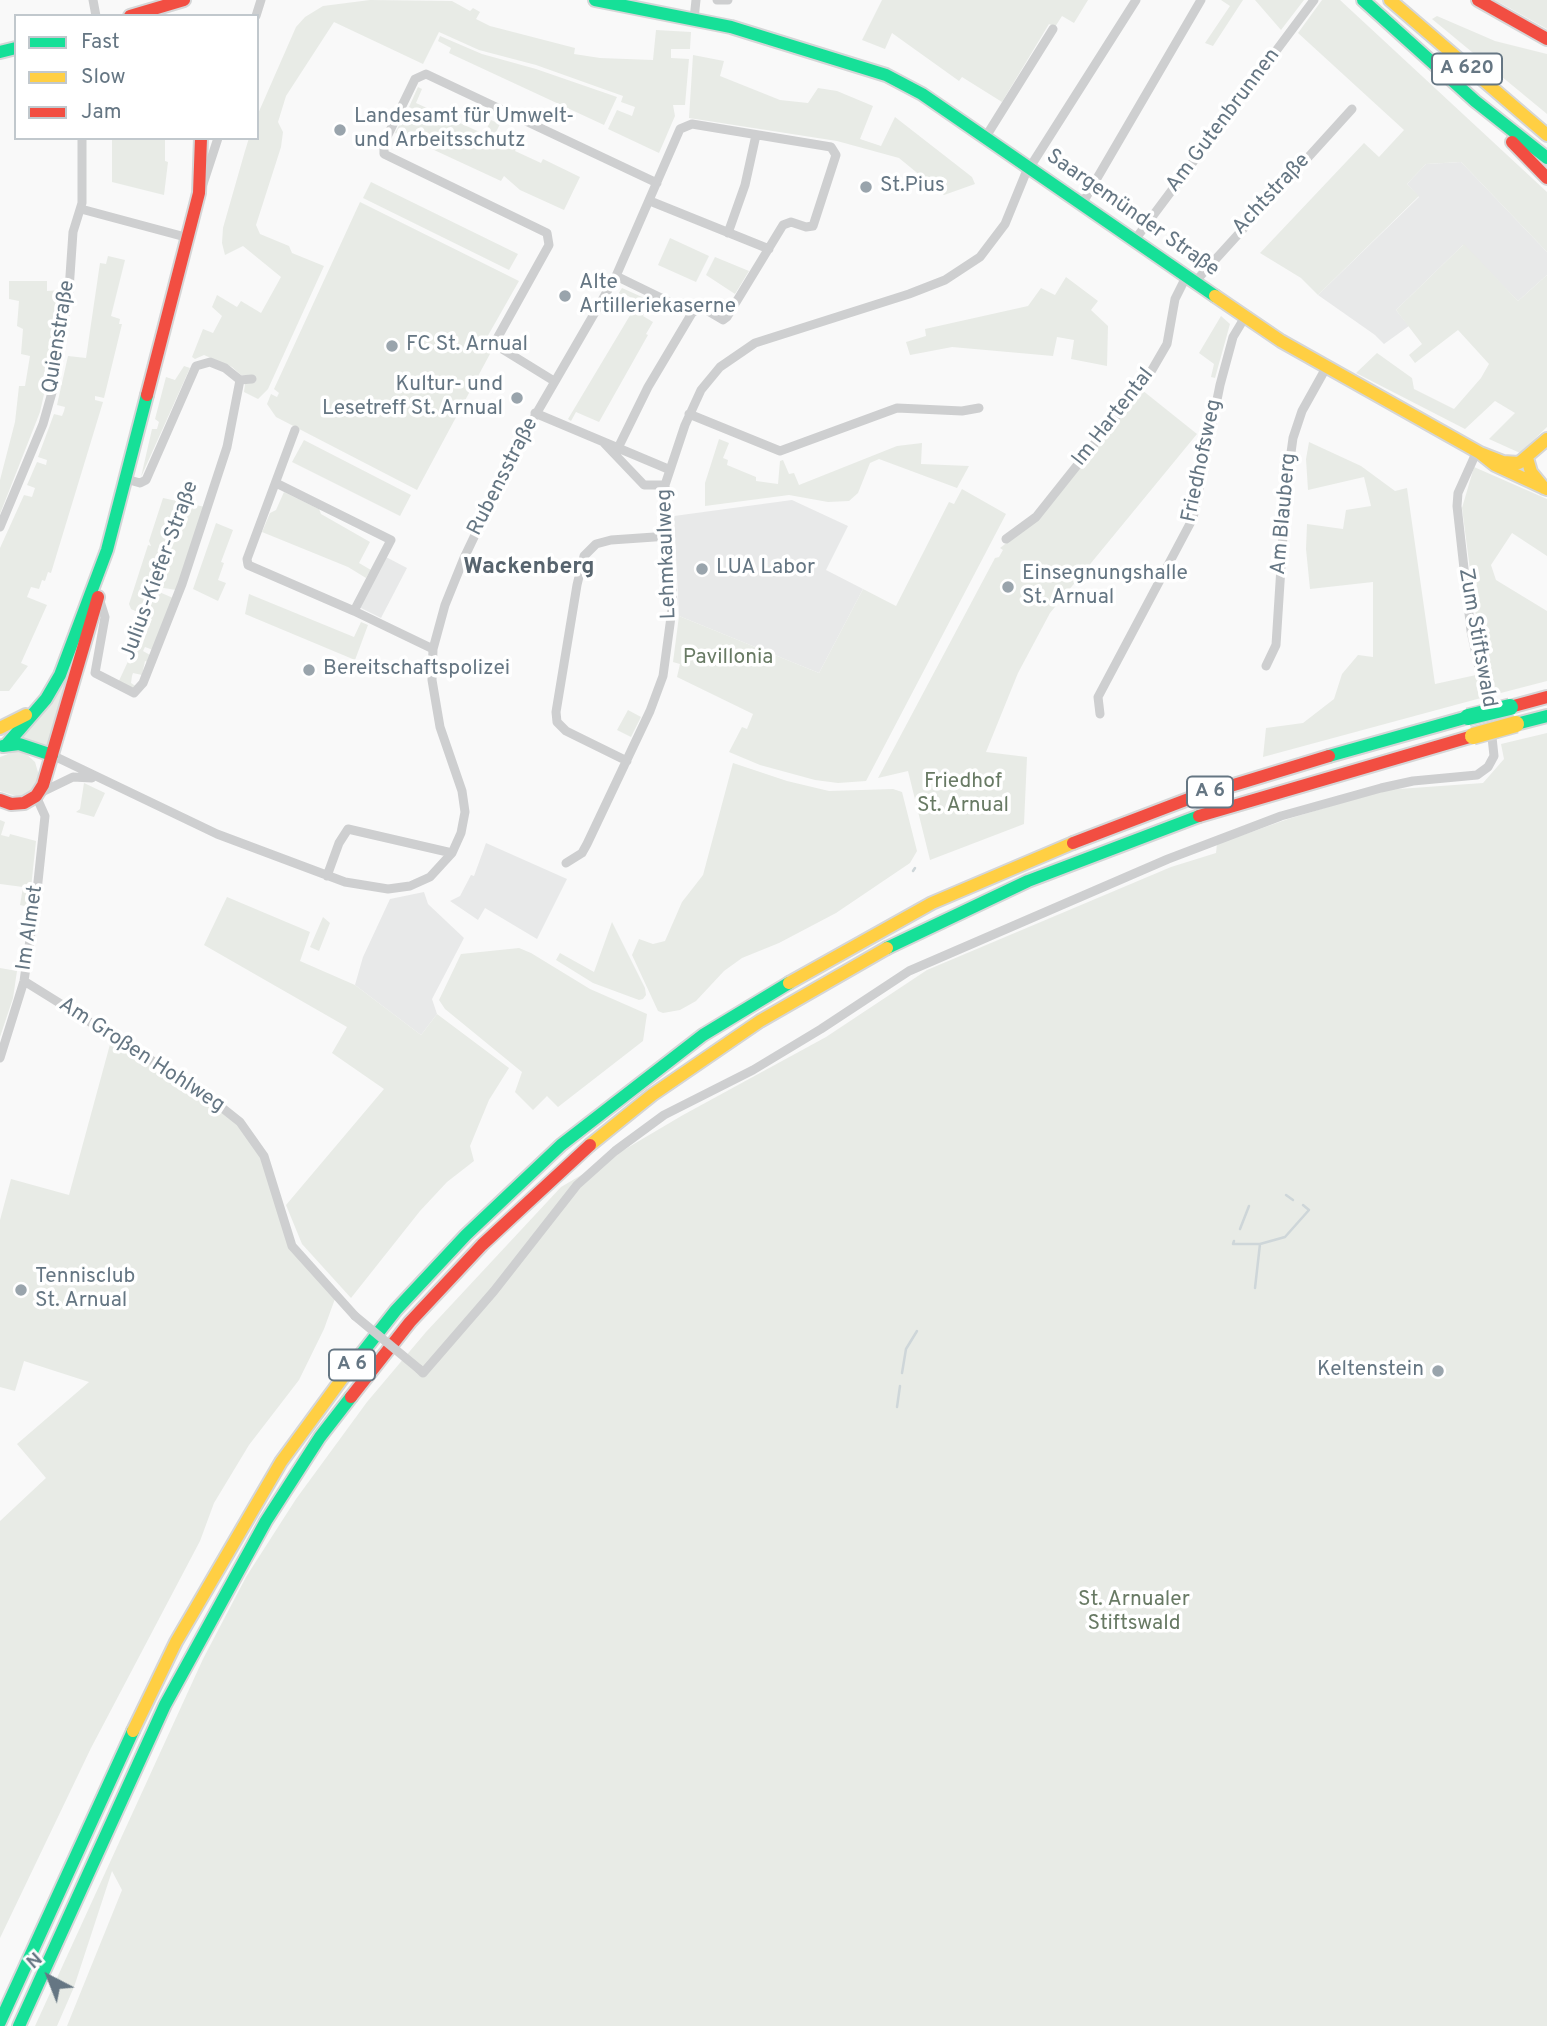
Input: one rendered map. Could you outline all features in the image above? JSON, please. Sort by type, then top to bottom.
[{"type":"main road","points":[[137,14],[182,0]]},
{"type":"main road","name":"Saargemünder Straße","points":[[595,0],[694,19],[779,40],[877,71],[922,94],[1190,280],[1326,368],[1478,452],[1511,463],[1527,458]]},
{"type":"main road","name":"A 620","points":[[1363,0],[1475,101],[1547,158]]},
{"type":"main road","name":"A 620","points":[[1390,0],[1547,135]]},
{"type":"main road","points":[[1478,0],[1547,39]]},
{"type":"main road","points":[[1475,101],[1547,178]]},
{"type":"main road","name":"Julius-Kiefer-Straße","points":[[37,795],[52,755],[98,597],[107,550],[189,238],[199,193],[201,140]]},
{"type":"main road","points":[[1546,489],[1531,472],[1527,458],[1547,439]]},
{"type":"main road","points":[[1478,452],[1495,465],[1546,489]]},
{"type":"main road","name":"Julius-Kiefer-Straße","points":[[3,743],[35,710],[60,675],[107,550]]},
{"type":"main road","name":"A 6","points":[[0,2022],[124,1748],[202,1593],[304,1427],[388,1320],[429,1273],[523,1179],[640,1081],[703,1035],[789,981],[932,903],[1071,844],[1191,798],[1317,759],[1547,697]]},
{"type":"main road","points":[[0,727],[35,710]]},
{"type":"main road","name":"A 6","points":[[19,2026],[142,1754],[219,1601],[265,1521],[313,1448],[410,1322],[535,1193],[652,1095],[760,1021],[858,963],[943,919],[1124,842],[1220,809],[1547,716]]},
{"type":"main road","name":"Julius-Kiefer-Straße","points":[[3,743],[30,747],[52,755]]},
{"type":"main road","points":[[30,747],[41,758],[46,773]]},
{"type":"main road","points":[[0,800],[18,804],[37,795]]},
{"type":"street","points":[[694,19],[696,0]]},
{"type":"street","points":[[717,0],[727,0]]},
{"type":"street","name":"Lehmkaulweg","points":[[566,863],[582,853],[654,701],[668,653],[673,602],[665,485],[668,469],[701,390],[720,367],[755,343],[909,295],[971,264],[989,248],[1005,224],[1029,168],[1136,0]]},
{"type":"street","points":[[1082,204],[1201,0]]},
{"type":"street","name":"Am Gutenbrunnen","points":[[1134,241],[1314,0]]},
{"type":"street","points":[[985,138],[1053,29]]},
{"type":"street","points":[[554,381],[494,344],[550,240],[547,233],[384,153],[384,143],[420,74],[657,183]]},
{"type":"street","name":"Achtstraße","points":[[1190,280],[1352,109]]},
{"type":"street","name":"Rubensstraße","points":[[52,755],[217,834],[327,876],[367,887],[410,887],[430,877],[452,853],[464,820],[465,803],[436,712],[432,680],[433,649],[464,558],[535,413],[616,276],[680,129],[686,125],[756,135]]},
{"type":"street","points":[[618,448],[648,387],[692,313],[701,307],[723,320],[786,222],[813,226],[836,155],[831,147],[756,135],[745,185],[728,233]]},
{"type":"street","name":"Quienstraße","points":[[0,527],[34,446],[53,388],[69,289],[73,232],[81,209],[82,140]]},
{"type":"street","name":"Julius-Kiefer-Straße","points":[[199,193],[217,140]]},
{"type":"street","points":[[650,201],[769,249]]},
{"type":"street","points":[[81,209],[189,238]]},
{"type":"street","points":[[616,276],[692,313]]},
{"type":"street","name":"Im Hartental","points":[[1006,539],[1035,517],[1149,375],[1167,344],[1175,299],[1190,280]]},
{"type":"street","name":"Friedhofsweg","points":[[1100,714],[1098,697],[1175,558],[1194,517],[1220,385],[1233,337],[1245,317]]},
{"type":"street","points":[[126,479],[140,483],[146,480],[196,366],[210,362],[225,368],[240,380],[252,379]]},
{"type":"street","name":"Am Blauberg","points":[[1266,666],[1276,645],[1286,489],[1293,438],[1303,411],[1326,368]]},
{"type":"street","name":"Julius-Kiefer-Straße","points":[[98,597],[105,617],[95,673],[134,694],[143,683],[182,584],[227,447],[240,380]]},
{"type":"street","points":[[689,414],[780,451],[897,408],[962,411],[979,408]]},
{"type":"street","points":[[535,413],[668,469]]},
{"type":"street","points":[[295,430],[247,559],[248,565],[433,649]]},
{"type":"street","points":[[603,442],[644,485],[665,485]]},
{"type":"street","name":"Zum Stiftswald","points":[[419,1369],[423,1373],[494,1291],[565,1198],[615,1151],[664,1115],[821,1030],[909,971],[1143,870],[1259,824],[1381,788],[1477,775],[1488,767],[1494,756],[1484,680],[1471,631],[1458,517],[1458,493],[1478,452]]},
{"type":"street","points":[[276,483],[391,540],[354,611]]},
{"type":"street","points":[[626,761],[566,731],[557,722],[556,712],[575,595],[584,556],[596,544],[611,540],[669,536]]},
{"type":"street","name":"Rubensstraße","points":[[37,795],[73,777],[100,779]]},
{"type":"street","name":"Im Almet","points":[[0,1058],[24,981],[45,816],[37,795]]},
{"type":"street","points":[[327,876],[339,843],[348,829],[452,853]]},
{"type":"street","name":"Am Großen Hohlweg","points":[[24,981],[201,1091],[240,1122],[264,1156],[292,1246],[355,1316],[419,1369]]},
{"type":"shaded area","points":[[1461,162],[1547,252],[1547,275],[1518,301],[1463,245],[1396,310],[1409,326],[1384,344],[1318,295],[1419,197],[1407,184],[1426,164]]},
{"type":"shaded area","points":[[792,500],[848,526],[826,570],[863,589],[819,673],[679,616],[674,516]]},
{"type":"shaded area","points":[[386,557],[407,568],[381,618],[359,607]]},
{"type":"shaded area","points":[[486,843],[567,879],[537,939],[485,908],[478,920],[450,901],[460,896],[471,875],[474,876]]},
{"type":"shaded area","points":[[424,892],[428,904],[464,938],[432,999],[437,1014],[421,1035],[355,985],[363,957],[390,899]]},
{"type":"green space","points":[[370,0],[452,1],[470,11],[473,8],[480,12],[476,19],[490,26],[575,48],[574,54],[600,58],[653,60],[656,30],[691,32],[690,49],[671,49],[671,58],[689,59],[685,105],[673,105],[675,116],[659,153],[608,129],[617,110],[632,116],[635,107],[621,102],[623,96],[536,65],[479,50],[439,32],[423,64],[334,22],[286,96],[278,122],[283,132],[281,147],[256,225],[260,234],[289,246],[292,253],[324,266],[268,389],[258,399],[244,392],[245,384],[256,382],[254,375],[241,375],[232,367],[204,355],[195,359],[192,357],[203,329],[213,333],[222,316],[212,307],[217,295],[237,307],[241,301],[261,313],[281,277],[243,246],[225,255],[222,243],[223,228],[248,140],[259,140],[259,111],[296,27],[305,17],[323,6]]},
{"type":"green space","points":[[882,0],[1088,0],[1074,23],[1062,16],[1055,27],[1049,24],[1002,102],[962,77],[959,81],[892,33],[885,49],[862,40]]},
{"type":"green space","points":[[1221,0],[1243,0],[1213,46],[1205,43],[1230,6]]},
{"type":"green space","points":[[1255,0],[1304,0],[1281,30]]},
{"type":"green space","points":[[1322,0],[1340,0],[1547,192],[1547,252],[1461,162],[1426,164],[1407,184],[1419,196],[1318,295],[1301,278],[1260,253],[1364,143],[1379,157],[1404,130],[1298,33]]},
{"type":"green space","points":[[1494,0],[1547,0],[1547,29],[1504,5]]},
{"type":"green space","points":[[1437,16],[1495,41],[1547,54],[1547,114],[1432,19]]},
{"type":"green space","points":[[440,36],[482,54],[617,97],[604,125],[449,53],[451,48],[438,41]]},
{"type":"green space","points":[[693,55],[724,61],[720,76],[780,100],[808,103],[818,88],[837,91],[873,106],[860,139],[881,146],[895,117],[972,177],[975,184],[944,195],[899,158],[837,141],[689,118]]},
{"type":"green space","points":[[418,87],[422,89],[416,103],[484,134],[491,120],[500,124],[494,136],[517,147],[515,151],[541,163],[543,159],[580,177],[564,210],[520,190],[504,176],[501,181],[406,137],[407,134],[403,131],[400,135],[395,133],[404,116],[416,121],[420,112],[409,107]]},
{"type":"green space","points":[[112,140],[165,140],[165,161],[168,162],[164,195],[112,182]]},
{"type":"green space","points":[[371,182],[518,254],[509,270],[363,198]]},
{"type":"green space","points":[[360,202],[519,281],[482,346],[491,352],[417,490],[276,417],[267,404],[271,394],[277,397],[279,393],[274,389]]},
{"type":"green space","points":[[670,238],[709,256],[696,282],[658,265]]},
{"type":"green space","points":[[1464,244],[1518,301],[1547,275],[1547,427],[1520,453],[1489,439],[1515,413],[1495,401],[1465,429],[1356,373],[1377,353],[1412,378],[1414,389],[1454,409],[1481,378],[1489,364],[1458,330],[1415,363],[1409,355],[1422,344],[1396,310]]},
{"type":"green space","points":[[108,256],[125,260],[111,316],[120,319],[119,324],[122,324],[104,398],[95,396],[95,400],[103,402],[51,573],[48,572],[45,581],[42,580],[39,589],[31,587],[27,597],[47,605],[21,663],[28,666],[9,691],[0,691],[0,548],[24,495],[32,497],[35,488],[27,485],[37,462],[46,465],[47,460],[38,457],[54,414],[62,416],[64,411],[65,407],[57,405],[68,356],[86,358],[100,263],[106,264]]},
{"type":"green space","points":[[715,257],[749,271],[735,294],[706,275]]},
{"type":"green space","points":[[1066,277],[1098,301],[1091,310],[1108,326],[1107,366],[1071,359],[1074,340],[1057,337],[1053,356],[952,347],[910,355],[906,342],[926,336],[925,329],[1028,306],[1041,288],[1055,295]]},
{"type":"green space","points":[[9,281],[47,281],[47,291],[62,290],[54,350],[40,412],[0,514],[0,480],[15,422],[19,386],[25,386],[30,356],[21,354],[23,329],[17,326],[19,301],[9,299]]},
{"type":"green space","points":[[622,288],[651,301],[643,316],[653,322],[599,422],[576,412],[571,421],[568,419],[638,302],[623,293],[618,301],[615,299]]},
{"type":"green space","points":[[1221,316],[1230,324],[1215,378],[1211,377],[1214,364],[1199,353]]},
{"type":"green space","points":[[184,366],[190,368],[141,477],[152,429],[157,429],[159,422],[155,419],[166,377],[175,380]]},
{"type":"green space","name":"Friedhof St. Arnual","points":[[1142,390],[1197,434],[1050,613],[1018,673],[986,752],[1027,757],[1024,824],[930,860],[908,771],[878,778],[995,558],[999,557],[1003,550],[1000,548],[1037,519]]},
{"type":"green space","points":[[719,439],[729,443],[723,458],[728,460],[727,465],[756,477],[756,481],[778,484],[780,461],[783,460],[789,474],[794,473],[799,485],[897,446],[922,443],[921,464],[969,466],[957,488],[879,459],[870,463],[858,493],[849,501],[828,502],[789,495],[705,506],[705,483]]},
{"type":"green space","points":[[304,440],[411,495],[400,516],[292,462]]},
{"type":"green space","points":[[1309,442],[1361,466],[1395,491],[1407,488],[1435,684],[1476,675],[1481,698],[1263,757],[1266,728],[1303,723],[1334,699],[1342,674],[1358,655],[1373,657],[1373,582],[1310,589],[1306,549],[1307,524],[1343,529],[1346,510],[1371,506],[1364,477],[1308,490],[1306,459]]},
{"type":"green space","points":[[1474,467],[1547,499],[1547,556],[1512,533],[1491,565],[1496,580],[1547,611],[1547,681],[1493,695],[1479,639],[1462,508]]},
{"type":"green space","name":"Pavillonia","points":[[962,489],[1006,514],[866,781],[838,783],[815,780],[760,765],[729,752],[742,727],[747,729],[753,714],[677,677],[680,664],[673,662],[679,616],[819,673],[863,589],[896,606],[949,502],[954,504]]},
{"type":"green space","points":[[284,492],[319,509],[321,514],[370,542],[359,563],[371,570],[366,578],[348,567],[262,532],[270,513],[276,510]]},
{"type":"green space","points":[[163,498],[205,507],[176,590],[158,587],[157,591],[173,598],[153,650],[145,647],[143,651],[150,655],[148,662],[145,661],[142,675],[133,673],[131,683],[137,687],[135,689],[117,685],[137,642],[142,643],[152,619],[131,609],[129,604],[148,545],[151,546],[149,541]]},
{"type":"green space","points":[[216,523],[233,530],[221,562],[224,563],[218,580],[226,583],[218,601],[193,589]]},
{"type":"green space","points":[[249,594],[354,637],[361,622],[368,625],[355,660],[245,614]]},
{"type":"green space","points":[[68,671],[72,672],[49,748],[17,735],[55,697]]},
{"type":"green space","points":[[628,710],[641,717],[631,737],[617,730]]},
{"type":"green space","name":"St. Arnualer Stiftswald","points":[[1547,733],[1547,2026],[67,2026],[122,1890],[112,1871],[74,1987],[57,2026],[35,2026],[203,1659],[246,1577],[296,1499],[367,1402],[426,1332],[561,1187],[683,1115],[826,1037],[927,970],[1171,867],[1216,853],[1217,844],[1288,819],[1384,790],[1483,783],[1504,759],[1501,744]]},
{"type":"green space","points":[[16,751],[24,752],[35,762],[39,776],[33,790],[19,797],[0,791],[0,757]]},
{"type":"green space","points":[[733,763],[787,781],[829,791],[893,789],[902,792],[917,851],[910,863],[836,913],[779,943],[742,958],[724,971],[696,1001],[680,1010],[663,1013],[658,1011],[632,955],[639,939],[653,944],[665,941],[682,902],[703,875]]},
{"type":"green space","points":[[84,783],[105,793],[94,817],[76,812],[80,809]]},
{"type":"green space","points":[[0,820],[5,822],[1,835],[9,837],[10,834],[36,841],[29,907],[20,905],[23,887],[0,884]]},
{"type":"green space","points":[[227,897],[310,932],[300,961],[355,985],[421,1035],[437,1014],[509,1068],[489,1100],[470,1146],[474,1161],[447,1182],[420,1211],[351,1298],[302,1244],[286,1205],[384,1089],[332,1053],[347,1027],[204,945]]},
{"type":"green space","points":[[323,917],[330,923],[319,951],[310,947]]},
{"type":"green space","points":[[612,922],[645,988],[646,995],[643,999],[639,1000],[593,983],[556,960],[560,953],[594,972]]},
{"type":"green space","points":[[519,948],[590,989],[647,1014],[643,1041],[558,1107],[547,1096],[533,1110],[515,1092],[522,1072],[445,1009],[439,1000],[461,954]]},
{"type":"green space","points":[[0,968],[17,971],[13,998],[0,1037]]},
{"type":"green space","points":[[112,1037],[201,1091],[257,1143],[289,1239],[336,1296],[324,1329],[299,1380],[249,1445],[214,1503],[200,1541],[91,1748],[0,1938],[0,1521],[46,1478],[17,1444],[89,1382],[24,1361],[15,1391],[0,1387],[0,1220],[11,1179],[69,1195]]},
{"type":"waterway","points":[[1286,1195],[1293,1200]]},
{"type":"waterway","points":[[1234,1241],[1233,1244],[1260,1244],[1285,1237],[1309,1210],[1303,1205]]},
{"type":"waterway","points":[[1240,1229],[1249,1206]]},
{"type":"waterway","points":[[1255,1288],[1260,1244]]},
{"type":"waterway","points":[[902,1373],[906,1349],[917,1331]]},
{"type":"waterway","points":[[897,1407],[900,1386]]},
{"type":"traffic: fast","points":[[595,0],[731,27],[886,75],[922,94],[1215,296]]},
{"type":"traffic: fast","points":[[1363,0],[1475,101],[1547,158]]},
{"type":"traffic: fast","points":[[0,52],[14,48]]},
{"type":"traffic: fast","points":[[7,744],[46,699],[60,675],[107,550],[147,395]]},
{"type":"traffic: fast","points":[[1468,717],[1510,707]]},
{"type":"traffic: fast","points":[[1516,724],[1547,716]]},
{"type":"traffic: fast","points":[[1329,756],[1468,717]]},
{"type":"traffic: fast","points":[[3,746],[19,744],[52,755]]},
{"type":"traffic: fast","points":[[887,948],[1028,881],[1199,816]]},
{"type":"traffic: fast","points":[[344,1376],[396,1310],[466,1235],[561,1145],[703,1035],[789,983]]},
{"type":"traffic: fast","points":[[19,2026],[165,1705],[266,1521],[320,1437],[351,1397]]},
{"type":"traffic: fast","points":[[0,2022],[133,1731]]},
{"type":"traffic: slow","points":[[1390,0],[1547,135]]},
{"type":"traffic: slow","points":[[1215,296],[1281,341],[1480,453],[1503,462],[1519,463],[1547,439]]},
{"type":"traffic: slow","points":[[1480,453],[1495,465],[1547,489]]},
{"type":"traffic: slow","points":[[1527,458],[1531,472],[1544,488]]},
{"type":"traffic: slow","points":[[0,728],[26,715]]},
{"type":"traffic: slow","points":[[1473,736],[1516,724]]},
{"type":"traffic: slow","points":[[789,983],[932,903],[1073,843]]},
{"type":"traffic: slow","points":[[590,1145],[652,1095],[760,1021],[887,948]]},
{"type":"traffic: slow","points":[[133,1731],[176,1642],[281,1462],[344,1376]]},
{"type":"traffic: jam","points":[[137,14],[184,0]]},
{"type":"traffic: jam","points":[[1478,0],[1547,39]]},
{"type":"traffic: jam","points":[[147,395],[199,193],[201,140]]},
{"type":"traffic: jam","points":[[1512,142],[1547,178]]},
{"type":"traffic: jam","points":[[0,800],[11,804],[24,803],[36,796],[43,785],[98,597]]},
{"type":"traffic: jam","points":[[1510,707],[1547,697]]},
{"type":"traffic: jam","points":[[1199,816],[1473,736]]},
{"type":"traffic: jam","points":[[1073,843],[1191,798],[1329,756]]},
{"type":"traffic: jam","points":[[351,1397],[410,1322],[482,1245],[590,1145]]},
{"type":"place","name":"Landesamt für Umwelt- und Arbeitsschutz","points":[[340,130]]},
{"type":"place","name":"St.Pius","points":[[866,187]]},
{"type":"place","name":"Alte Artilleriekaserne","points":[[565,296]]},
{"type":"place","name":"FC St. Arnual","points":[[392,346]]},
{"type":"place","name":"Kultur- und Lesetreff St. Arnual","points":[[517,398]]},
{"type":"place","name":"LUA Labor","points":[[702,569]]},
{"type":"place","name":"Einsegnungshalle St. Arnual","points":[[1008,587]]},
{"type":"place","name":"Bereitschaftspolizei","points":[[309,670]]},
{"type":"place","name":"Tennisclub St. Arnual","points":[[21,1290]]},
{"type":"place","name":"Keltenstein","points":[[1438,1371]]},
{"type":"district","name":"Wackenberg","points":[[529,568]]}]
